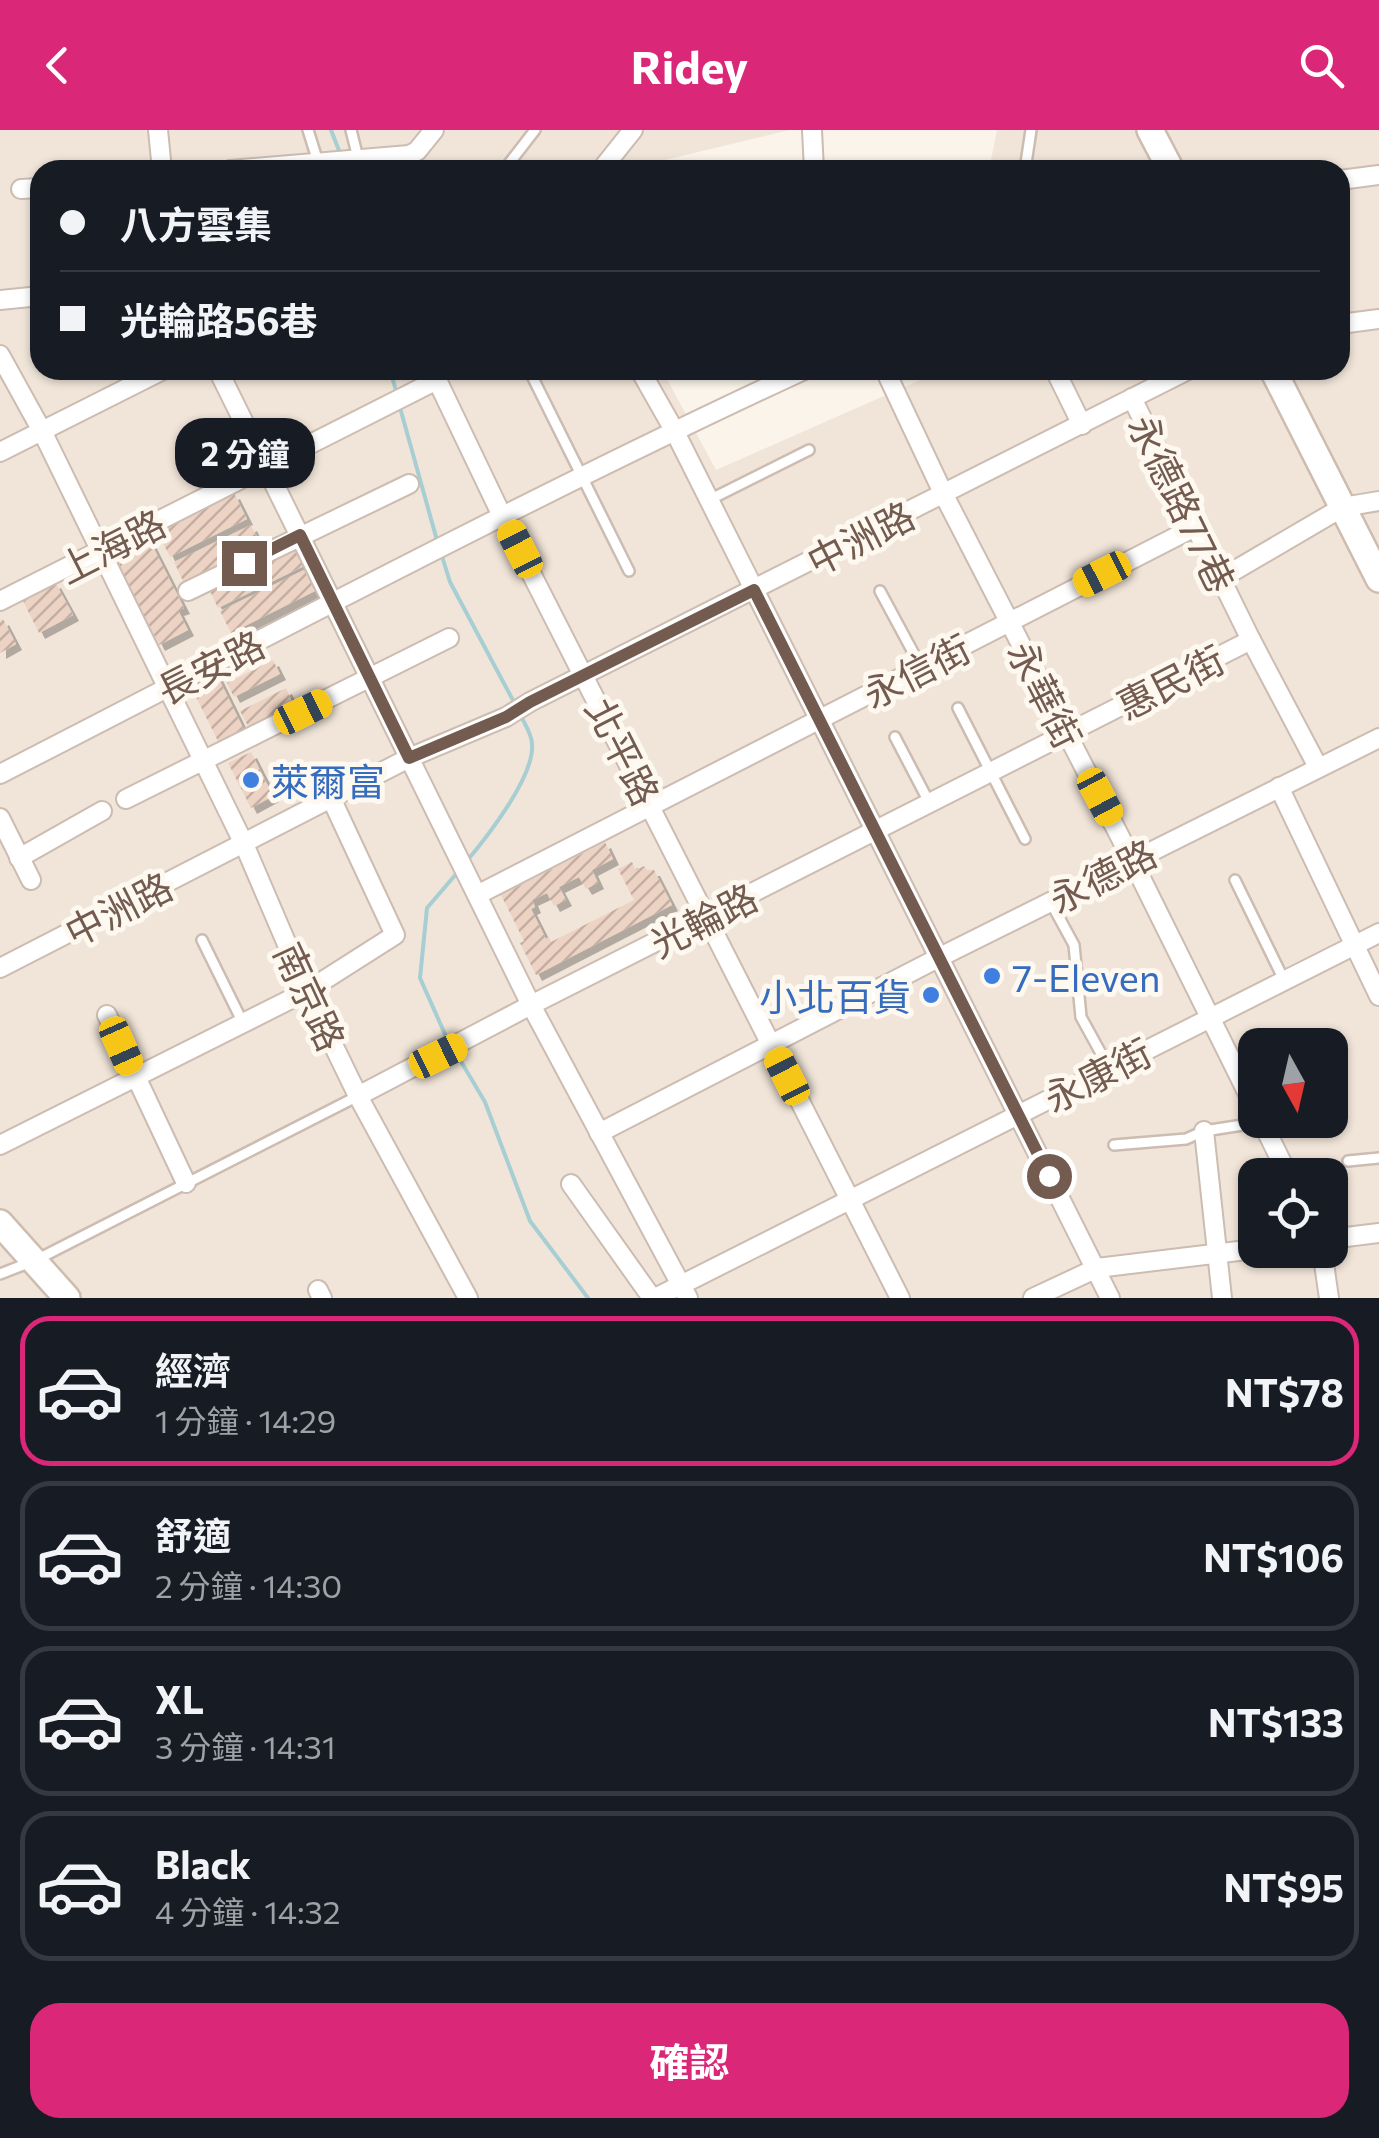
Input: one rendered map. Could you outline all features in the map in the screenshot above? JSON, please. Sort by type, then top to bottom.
[{"type":"main road","points":[[1150,130],[1166,160]]},
{"type":"main road","points":[[1279,380],[1379,579]]},
{"type":"main road","points":[[0,1223],[67,1298]]},
{"type":"street","points":[[158,130],[161,160]]},
{"type":"street","points":[[373,160],[409,155],[434,130]]},
{"type":"street","points":[[608,160],[633,130]]},
{"type":"street","points":[[812,130],[814,160]]},
{"type":"street","points":[[1350,179],[1379,175]]},
{"type":"street","points":[[0,300],[30,297]]},
{"type":"street","points":[[1350,323],[1379,319]]},
{"type":"street","name":"南京路","points":[[0,355],[42,431],[244,844],[306,991],[358,1096],[468,1298]]},
{"type":"street","points":[[0,452],[143,380]]},
{"type":"street","points":[[223,380],[530,1005],[685,1292]]},
{"type":"street","name":"上海路","points":[[0,601],[383,408],[430,380]]},
{"type":"street","name":"北平路","points":[[439,380],[504,518],[900,1298]]},
{"type":"street","points":[[646,380],[1110,1298]]},
{"type":"street","points":[[504,518],[674,430],[782,380]]},
{"type":"street","name":"永華街","points":[[889,380],[1238,1074]]},
{"type":"street","points":[[1059,380],[1082,426]]},
{"type":"street","name":"中洲路","points":[[0,968],[409,758],[506,717],[1168,380]]},
{"type":"street","name":"永德路77巷","points":[[1132,398],[1318,767]]},
{"type":"street","points":[[188,591],[409,484]]},
{"type":"street","points":[[1220,579],[1343,507],[1379,501]]},
{"type":"street","name":"長安路","points":[[0,774],[504,518]]},
{"type":"street","name":"永信街","points":[[475,891],[1194,526]]},
{"type":"street","points":[[126,799],[449,638]]},
{"type":"street","name":"惠民街","points":[[875,831],[1251,640]]},
{"type":"street","name":"永德路","points":[[599,1133],[940,956],[1379,738]]},
{"type":"street","points":[[1278,787],[1379,996]]},
{"type":"street","points":[[0,1144],[306,991],[395,935],[331,798]]},
{"type":"street","points":[[19,858],[102,811]]},
{"type":"street","points":[[0,818],[30,880]]},
{"type":"street","name":"光輪路","points":[[358,1096],[875,831]]},
{"type":"street","name":"永康街","points":[[654,1298],[685,1292],[851,1199],[1379,933]]},
{"type":"street","points":[[107,1015],[186,1183]]},
{"type":"street","points":[[1204,1132],[1222,1298]]},
{"type":"street","points":[[571,1184],[654,1298]]},
{"type":"street","points":[[1348,1237],[1379,1233]]},
{"type":"street","points":[[1033,1298],[1097,1268],[1238,1252]]},
{"type":"street","points":[[1325,1268],[1329,1298]]},
{"type":"lane","points":[[308,130],[323,160]]},
{"type":"lane","points":[[351,130],[358,160]]},
{"type":"lane","points":[[512,160],[535,130]]},
{"type":"lane","points":[[1027,160],[1032,130]]},
{"type":"lane","points":[[534,380],[629,572]]},
{"type":"lane","points":[[709,500],[809,450]]},
{"type":"lane","points":[[880,592],[920,667]]},
{"type":"lane","points":[[958,708],[1025,839]]},
{"type":"lane","points":[[896,737],[930,804]]},
{"type":"lane","points":[[1235,880],[1284,980]]},
{"type":"lane","points":[[1050,901],[1074,944],[1081,1017],[1108,1068]]},
{"type":"lane","points":[[202,940],[242,1023]]},
{"type":"lane","points":[[0,1274],[36,1260],[358,1096]]},
{"type":"lane","points":[[1114,1145],[1186,1139],[1238,1123]]},
{"type":"lane","points":[[1348,1161],[1379,1158]]},
{"type":"shaded area","points":[[0,130],[790,130],[665,160],[30,160],[30,380],[667,380],[716,470],[920,380],[1350,380],[1350,160],[991,160],[997,130],[1379,130],[1379,1298],[0,1298]]},
{"type":"building","points":[[234,493],[247,519],[170,557],[157,531]]},
{"type":"building","points":[[251,525],[264,551],[187,589],[174,562]]},
{"type":"building","points":[[148,537],[184,608],[178,610],[188,630],[159,645],[116,560],[119,551]]},
{"type":"building","points":[[298,540],[310,563],[218,608],[207,585]]},
{"type":"building","points":[[304,570],[315,591],[231,633],[220,611]]},
{"type":"building","points":[[55,582],[73,615],[39,633],[22,599]]},
{"type":"building","points":[[3,619],[16,644],[0,653],[0,621]]},
{"type":"building","points":[[273,660],[280,674],[234,697],[227,683]]},
{"type":"building","points":[[217,675],[247,736],[222,749],[191,687]]},
{"type":"building","points":[[286,688],[293,704],[248,726],[240,711]]},
{"type":"building","name":"萊爾富","points":[[251,752],[273,796],[251,808],[228,763]]},
{"type":"building","points":[[605,842],[613,859],[592,870],[598,883],[586,889],[579,877],[559,887],[566,900],[554,906],[547,893],[532,900],[535,907],[531,909],[546,939],[549,937],[551,942],[634,900],[618,869],[632,862],[636,870],[644,866],[654,870],[672,905],[536,975],[501,895]]},
{"type":"waterway","points":[[331,130],[340,153]]},
{"type":"waterway","points":[[393,380],[397,394]]},
{"type":"waterway","points":[[399,404],[438,544]]},
{"type":"waterway","points":[[441,553],[450,582],[516,706]]},
{"type":"waterway","points":[[466,862],[508,806],[526,772],[532,740],[520,714]]},
{"type":"waterway","points":[[448,1041],[420,978],[427,908],[457,873]]},
{"type":"waterway","points":[[456,1053],[485,1102],[530,1221],[588,1298]]},
{"type":"place","name":"萊爾富","points":[[251,780]]},
{"type":"place","name":"7-Eleven","points":[[992,976]]},
{"type":"place","name":"小北百貨","points":[[931,995]]},
{"type":"route","points":[[244,563],[300,535],[409,758],[506,717],[754,590],[1049,1176]]}]
